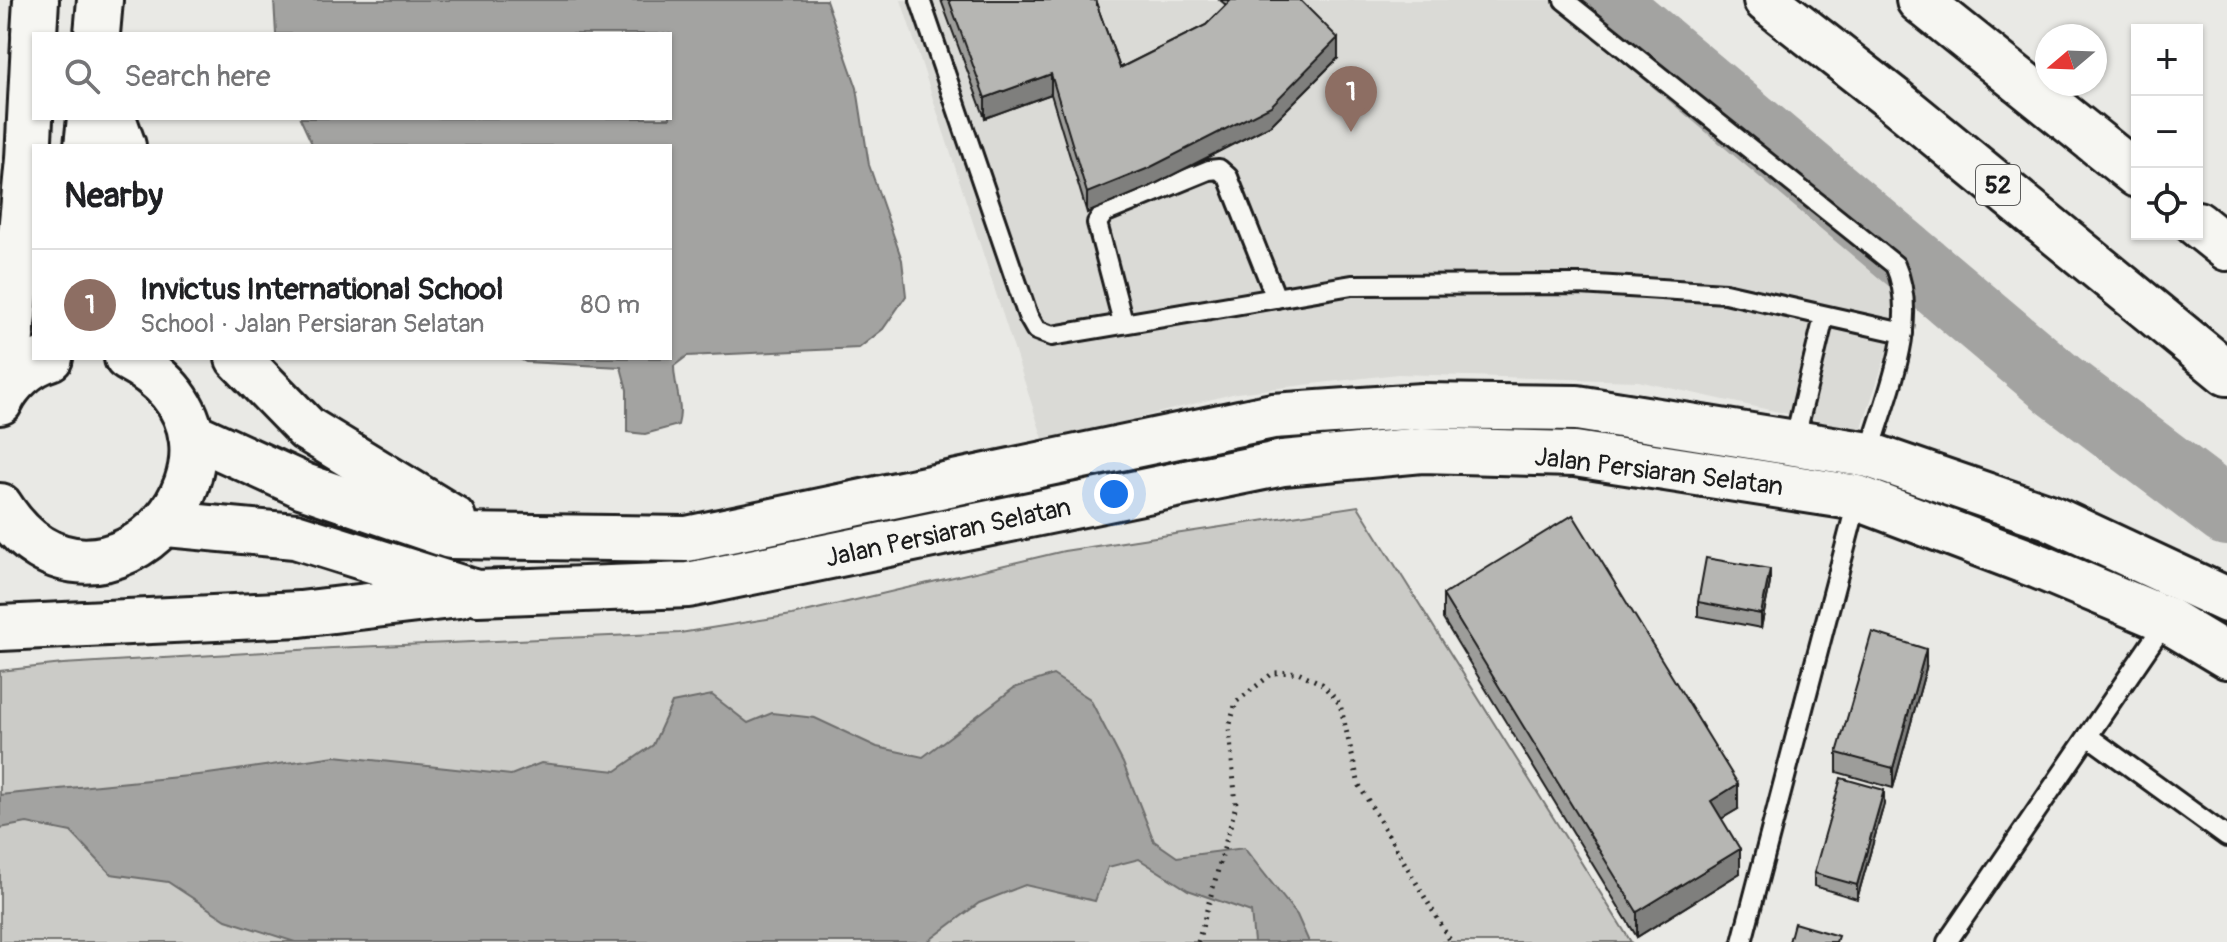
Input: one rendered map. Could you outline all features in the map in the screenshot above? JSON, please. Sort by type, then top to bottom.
[{"type":"main road","points":[[34,32],[36,0]]},
{"type":"main road","points":[[97,32],[100,0]]},
{"type":"main road","name":"52","points":[[1766,0],[1907,110],[2227,373]]},
{"type":"main road","points":[[1919,0],[2131,170]]},
{"type":"main road","points":[[3,395],[28,159],[32,80]]},
{"type":"main road","points":[[87,144],[90,120]]},
{"type":"main road","points":[[114,120],[122,144]]},
{"type":"main road","points":[[0,249],[28,159]]},
{"type":"main road","points":[[2203,229],[2227,248]]},
{"type":"main road","points":[[3,395],[44,360]]},
{"type":"main road","points":[[5,524],[51,553],[91,560],[130,551],[167,524],[189,485],[191,434],[177,399],[152,371],[131,360]]},
{"type":"main road","points":[[240,360],[307,429],[487,538]]},
{"type":"main road","name":"Jalan Persiaran Selatan","points":[[191,434],[304,486],[450,536],[687,539],[1288,415],[1422,406],[1577,408],[1869,455],[2049,517],[2227,600]]},
{"type":"main road","name":"Jalan Persiaran Selatan","points":[[167,524],[230,527],[295,536],[477,593],[688,585],[1283,463],[1422,450],[1575,454],[1858,498],[2038,566],[2167,620],[2227,656]]},
{"type":"main road","points":[[0,628],[300,614],[477,593]]},
{"type":"lane","points":[[920,0],[1028,316],[1036,330],[1052,336],[1352,285],[1580,284],[1725,293],[1903,333]]},
{"type":"lane","points":[[1564,0],[1884,253],[1901,278],[1903,333],[1869,455]]},
{"type":"lane","points":[[1123,322],[1097,223],[1104,213],[1209,170],[1219,169],[1228,177],[1276,298]]},
{"type":"lane","points":[[1794,442],[1824,317]]},
{"type":"lane","points":[[1742,942],[1858,498]]},
{"type":"lane","points":[[1947,942],[2167,620]]},
{"type":"lane","points":[[2088,736],[2227,837]]},
{"type":"path","points":[[1198,942],[1236,805],[1229,728],[1236,702],[1273,673],[1298,672],[1322,684],[1340,704],[1359,785],[1451,942]]},
{"type":"shaded area","points":[[274,0],[826,0],[857,88],[869,165],[902,260],[906,296],[883,329],[859,348],[687,356],[674,366],[680,410],[678,425],[645,434],[627,432],[627,390],[621,367],[522,360],[672,360],[672,144],[312,144],[301,120],[672,120],[672,32],[276,32]]},
{"type":"shaded area","points":[[901,0],[1602,0],[1916,265],[1861,430],[1638,381],[1398,374],[1236,393],[1044,442]]},
{"type":"shaded area","points":[[1358,506],[1631,942],[0,942],[0,671],[63,664],[332,648],[680,633],[792,615],[1064,551]]},
{"type":"shaded area","points":[[1053,675],[1090,699],[1123,763],[1154,841],[1177,857],[1244,848],[1297,915],[1309,942],[1254,942],[1251,912],[1188,890],[1139,859],[1108,867],[1095,901],[1025,885],[979,903],[927,942],[295,942],[226,920],[168,882],[111,874],[71,832],[27,823],[0,828],[0,795],[208,774],[335,756],[511,775],[541,763],[616,771],[653,745],[672,703],[712,695],[748,723],[772,713],[815,718],[877,747],[923,757],[1014,688]]},
{"type":"building","points":[[949,0],[1095,0],[1120,68],[1206,25],[1231,0],[1300,0],[1338,38],[1271,106],[1149,168],[1087,193],[1051,74],[985,98]]},
{"type":"building","points":[[1573,515],[1738,784],[1711,801],[1740,849],[1637,912],[1443,595]]},
{"type":"building","points":[[1706,558],[1770,569],[1761,614],[1698,602]]},
{"type":"building","points":[[1872,632],[1926,649],[1893,768],[1837,753]]},
{"type":"building","points":[[1841,778],[1884,790],[1857,885],[1814,873]]},
{"type":"building","points":[[1794,923],[1838,936],[1836,942],[1789,942]]},
{"type":"waterway","points":[[1602,0],[2060,386],[2227,512]]},
{"type":"place","name":"Invictus International School","points":[[1351,132]]}]
